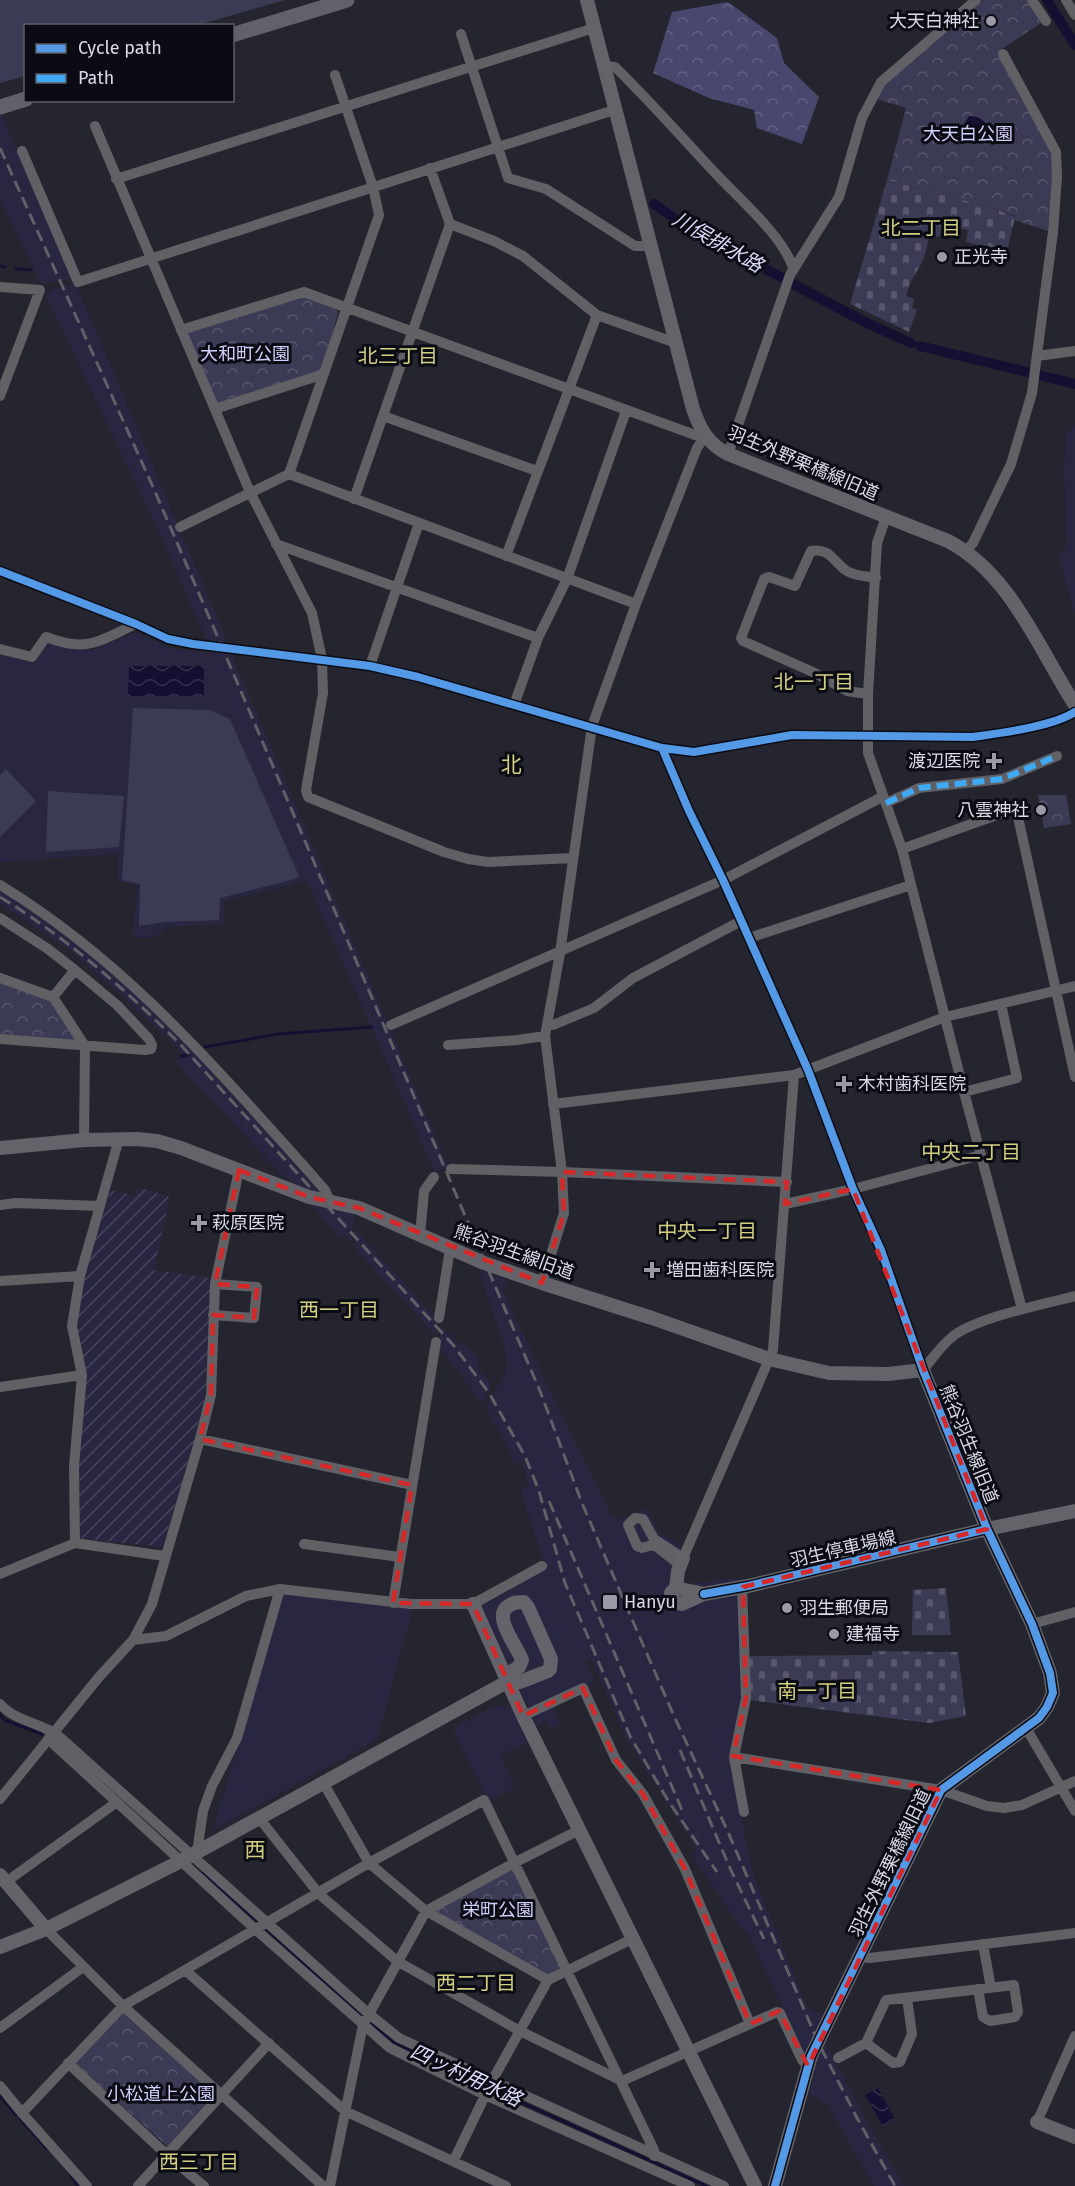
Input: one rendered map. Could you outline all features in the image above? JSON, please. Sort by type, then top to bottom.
[{"type":"main road","points":[[234,34],[347,0]]},
{"type":"main road","points":[[0,107],[24,100]]},
{"type":"street","name":"羽生外野栗橋線旧道","points":[[587,0],[695,415],[705,436],[713,445],[728,454],[948,541],[966,551],[1001,584],[1075,705]]},
{"type":"street","points":[[728,454],[790,275],[839,196],[862,118],[875,90],[881,82],[976,0]]},
{"type":"street","points":[[1032,0],[1046,21]]},
{"type":"street","points":[[1066,0],[1075,15]]},
{"type":"street","points":[[116,179],[594,28]]},
{"type":"street","points":[[461,34],[508,178],[546,189],[635,246],[650,246]]},
{"type":"street","points":[[966,551],[973,543],[1011,464],[1032,393],[1053,232],[1058,160],[1056,152],[1003,54]]},
{"type":"street","points":[[604,66],[615,67],[621,73],[782,246],[788,254],[790,275]]},
{"type":"street","points":[[289,474],[380,215],[373,187],[335,75]]},
{"type":"street","points":[[22,151],[78,282],[614,110]]},
{"type":"street","points":[[94,126],[250,492],[312,613],[322,659],[323,693],[306,790],[308,797],[444,852],[468,859],[488,862],[573,858]]},
{"type":"street","points":[[354,499],[450,224],[430,168]]},
{"type":"street","points":[[450,224],[494,241],[523,256],[597,315],[676,343]]},
{"type":"street","points":[[0,287],[40,290],[0,396]]},
{"type":"street","points":[[181,330],[300,292],[347,307],[626,411],[695,435],[705,436],[697,448],[636,604],[592,726],[560,953],[546,1030],[562,1172],[564,1213],[542,1283]]},
{"type":"street","points":[[506,556],[597,315]]},
{"type":"street","points":[[1037,356],[1075,351]]},
{"type":"street","points":[[215,409],[324,374]]},
{"type":"street","points":[[514,705],[538,638],[567,579],[626,411]]},
{"type":"street","points":[[383,416],[537,471]]},
{"type":"street","points":[[180,527],[289,474],[636,604]]},
{"type":"street","points":[[886,517],[877,543],[868,694],[868,753],[902,849],[1022,1309]]},
{"type":"street","points":[[370,666],[419,523]]},
{"type":"street","points":[[276,544],[538,638]]},
{"type":"street","points":[[868,694],[847,691],[741,638],[764,579],[769,577],[795,586],[811,551],[817,550],[833,556],[847,572],[876,578]]},
{"type":"street","points":[[0,571],[136,624],[168,639],[193,645],[370,666],[418,677],[662,748],[694,752],[792,735],[973,737],[998,734],[1050,722],[1075,712]]},
{"type":"street","points":[[0,649],[33,657],[46,637],[66,644],[87,645],[136,624]]},
{"type":"street","points":[[662,748],[808,1070],[853,1189],[881,1250],[923,1370]]},
{"type":"street","points":[[391,1025],[723,880],[884,800],[919,788],[1002,779],[1057,756]]},
{"type":"street","points":[[902,849],[1016,808],[1075,1077]]},
{"type":"street","points":[[0,885],[92,949],[160,1010],[194,1043],[311,1174],[326,1192],[330,1201]]},
{"type":"street","points":[[749,938],[911,885]]},
{"type":"street","points":[[0,918],[48,949],[117,1005],[152,1045],[151,1049],[146,1050],[0,1039]]},
{"type":"street","points":[[448,1045],[517,1040],[546,1030],[594,1008],[633,978],[741,921]]},
{"type":"street","points":[[53,997],[75,970]]},
{"type":"street","points":[[0,978],[53,997],[85,1046],[84,1140]]},
{"type":"street","points":[[553,1104],[794,1075],[945,1017],[1075,986]]},
{"type":"street","points":[[964,1092],[1017,1078],[1001,1004]]},
{"type":"street","points":[[682,1561],[773,1350],[794,1075]]},
{"type":"street","points":[[75,1543],[74,1466],[82,1375],[72,1326],[80,1276],[117,1146],[117,1139]]},
{"type":"street","name":"熊谷羽生線旧道","points":[[0,1148],[84,1140],[156,1141],[181,1148],[300,1194],[359,1208],[450,1249],[542,1283],[769,1359],[829,1373],[888,1374],[923,1370],[987,1529]]},
{"type":"street","points":[[785,1204],[853,1189],[981,1155]]},
{"type":"street","points":[[451,1169],[787,1182]]},
{"type":"street","points":[[0,1799],[99,1677],[134,1640],[152,1604],[212,1395],[215,1284],[239,1170]]},
{"type":"street","points":[[420,1235],[424,1191],[434,1177]]},
{"type":"street","points":[[0,1206],[16,1203],[100,1206]]},
{"type":"street","points":[[439,1318],[450,1249]]},
{"type":"street","points":[[0,1281],[80,1276]]},
{"type":"street","points":[[213,1315],[254,1318],[257,1287],[215,1284]]},
{"type":"street","points":[[923,1370],[951,1337],[979,1323],[1022,1309],[1075,1296]]},
{"type":"street","points":[[393,1603],[436,1342]]},
{"type":"street","points":[[0,1387],[82,1375]]},
{"type":"street","points":[[200,1439],[412,1485]]},
{"type":"street","name":"羽生停車場線","points":[[682,1561],[676,1588],[670,1593],[673,1602],[678,1604],[704,1594],[1075,1511]]},
{"type":"street","points":[[638,1518],[645,1520],[654,1539],[682,1561],[655,1546],[642,1548],[638,1546],[629,1528],[629,1521],[638,1518]]},
{"type":"street","name":"羽生外野栗橋線旧道","points":[[775,2186],[814,2049],[941,1790],[1039,1718],[1053,1693],[1050,1673],[1032,1624],[987,1529]]},
{"type":"street","points":[[0,1574],[75,1543],[165,1556]]},
{"type":"street","points":[[304,1544],[400,1557]]},
{"type":"street","points":[[134,1640],[166,1636],[246,1596],[280,1589],[393,1603],[473,1604],[542,1566]]},
{"type":"street","points":[[742,1587],[746,1698],[734,1756],[744,1812]]},
{"type":"street","points":[[189,1856],[212,1786],[237,1738],[280,1589]]},
{"type":"street","points":[[0,1947],[46,1929],[189,1856],[507,1682],[520,1682],[542,1674],[552,1665],[524,1602],[512,1603],[503,1612],[504,1622],[522,1660],[519,1667],[512,1671],[507,1682]]},
{"type":"street","points":[[473,1604],[523,1716],[754,2186]]},
{"type":"street","points":[[1032,1624],[1075,1612]]},
{"type":"street","points":[[523,1716],[583,1688],[616,1760],[643,1794],[680,1861],[750,2024]]},
{"type":"street","points":[[0,1704],[6,1711],[51,1735],[189,1856],[261,1925],[366,2019],[390,2048],[724,2186]]},
{"type":"street","points":[[1026,1728],[1075,1811]]},
{"type":"street","points":[[51,1735],[117,1802],[189,1856]]},
{"type":"street","points":[[734,1756],[941,1790],[987,1806],[1004,1808],[1022,1805],[1075,1781]]},
{"type":"street","points":[[324,1784],[369,1863],[426,1911],[548,1980]]},
{"type":"street","points":[[22,2113],[123,2006],[369,1863],[484,1800],[622,2081],[652,2146],[654,2156]]},
{"type":"street","points":[[117,1802],[3,1878],[46,1929],[123,2006],[323,2186]]},
{"type":"street","points":[[260,1818],[319,1894],[397,1961],[520,2031],[622,2081],[777,2012],[780,2013],[802,2060],[808,2066]]},
{"type":"street","points":[[330,2186],[366,2019],[426,1911],[579,1830]]},
{"type":"street","points":[[861,1957],[870,1958],[1075,1933]]},
{"type":"street","points":[[454,2160],[489,2087],[548,1980],[632,1939]]},
{"type":"street","points":[[983,1944],[991,1988]]},
{"type":"street","points":[[0,2028],[83,1966]]},
{"type":"street","points":[[185,1970],[345,2111],[506,2186]]},
{"type":"street","points":[[838,2058],[866,2043],[886,2000],[907,1998],[978,1989],[1014,1985],[1018,2012],[1015,2017],[990,2021],[983,2018],[978,1989]]},
{"type":"street","points":[[866,2043],[893,2063],[900,2062],[912,2034],[907,1998]]},
{"type":"street","points":[[366,2019],[489,2087],[690,2186]]},
{"type":"street","points":[[1075,2036],[1037,2122],[1075,2137]]},
{"type":"street","points":[[138,2186],[269,2043]]},
{"type":"street","points":[[68,2063],[167,2155],[204,2186]]},
{"type":"street","points":[[0,2086],[87,2186]]},
{"type":"highlighted area","points":[[239,1170],[309,1197],[359,1208],[542,1283],[564,1213],[562,1172],[787,1182],[785,1204],[853,1189],[987,1529],[743,1587],[746,1698],[733,1756],[941,1790],[808,2066],[779,2011],[750,2024],[685,1869],[643,1794],[616,1760],[583,1688],[523,1716],[473,1604],[393,1603],[412,1485],[200,1439],[211,1395],[213,1315],[254,1318],[257,1287],[215,1284]]},
{"type":"shaded area","points":[[0,111],[72,279],[41,284],[0,199]]},
{"type":"shaded area","points":[[76,284],[227,641],[226,645],[208,643],[158,530],[45,294],[54,289]]},
{"type":"shaded area","points":[[1075,425],[1075,615],[1058,555],[1067,546],[1064,472],[1066,434]]},
{"type":"shaded area","points":[[135,632],[172,649],[210,653],[210,650],[231,652],[448,1166],[446,1168],[435,1172],[307,881],[224,901],[224,924],[167,927],[155,937],[132,937],[138,886],[117,881],[118,854],[0,862],[0,654],[34,663],[48,641],[60,647],[92,650]]},
{"type":"shaded area","points":[[0,890],[50,924],[119,978],[204,1062],[322,1194],[304,1189],[282,1175],[175,1061],[186,1057],[182,1052],[71,951],[0,903]]},
{"type":"shaded area","points":[[138,1187],[170,1197],[154,1270],[211,1278],[206,1392],[189,1463],[162,1547],[77,1538],[76,1466],[84,1375],[75,1325],[82,1276],[111,1190],[135,1196]]},
{"type":"shaded area","points":[[310,1203],[352,1212],[354,1215],[351,1245],[348,1238],[339,1236]]},
{"type":"shaded area","points":[[355,1229],[436,1319],[435,1335],[355,1248]]},
{"type":"shaded area","points":[[478,1269],[507,1280],[503,1291],[612,1517],[615,1516],[618,1520],[646,1508],[661,1536],[665,1535],[683,1548],[673,1576],[685,1578],[687,1584],[737,1578],[743,1701],[729,1757],[753,1874],[807,2007],[824,2015],[806,2056],[748,1934],[741,1928],[691,1854],[697,1850],[627,1740],[591,1659],[586,1661],[595,1682],[586,1686],[583,1683],[529,1707],[481,1606],[547,1568],[521,1488],[529,1486],[522,1462],[514,1464],[487,1410],[489,1400],[504,1377],[507,1363],[505,1347]]},
{"type":"shaded area","points":[[441,1325],[459,1345],[463,1342],[478,1357],[480,1371],[492,1384],[482,1403],[439,1346]]},
{"type":"shaded area","points":[[282,1593],[413,1608],[377,1740],[213,1830]]},
{"type":"shaded area","points":[[496,1705],[511,1708],[528,1743],[500,1756],[516,1787],[489,1801],[454,1732],[455,1727]]},
{"type":"shaded area","points":[[552,1706],[561,1724],[551,1729],[547,1720],[536,1726],[533,1720],[535,1715]]},
{"type":"shaded area","points":[[825,2044],[904,2186],[874,2186],[828,2105],[809,2094],[815,2075],[812,2069]]},
{"type":"green space","points":[[0,0],[285,0],[201,24],[24,24],[24,76],[0,83]]},
{"type":"green space","name":"大天白公園","points":[[983,0],[1029,0],[1041,20],[1041,23],[1000,50],[1055,160],[1048,231],[1014,220],[1015,216],[991,207],[887,180],[906,108],[873,98],[880,86]]},
{"type":"green space","points":[[728,2],[777,38],[784,63],[819,97],[802,144],[757,128],[754,110],[709,98],[653,73],[672,12]]},
{"type":"green space","points":[[887,180],[991,207],[1015,217],[1007,252],[966,242],[968,230],[944,225],[939,237],[930,235],[923,261],[911,281],[906,296],[914,299],[912,308],[917,310],[909,332],[850,304]]},
{"type":"green space","name":"大和町公園","points":[[302,296],[336,308],[338,313],[322,372],[216,405],[184,331]]},
{"type":"green space","points":[[133,708],[209,710],[230,719],[299,876],[295,879],[220,898],[219,920],[166,922],[139,926],[140,884],[122,880]]},
{"type":"green space","points":[[6,769],[36,801],[0,837],[0,775]]},
{"type":"green space","points":[[48,791],[124,796],[119,847],[46,852]]},
{"type":"green space","points":[[1038,795],[1066,795],[1071,824],[1044,828]]},
{"type":"green space","points":[[0,983],[51,1001],[78,1042],[0,1035]]},
{"type":"green space","points":[[946,1588],[951,1635],[912,1635],[913,1590]]},
{"type":"green space","points":[[872,1651],[958,1652],[966,1716],[929,1723],[749,1700],[749,1656],[872,1655]]},
{"type":"green space","name":"栄町公園","points":[[512,1867],[561,1968],[549,1976],[433,1910]]},
{"type":"green space","name":"小松道上公園","points":[[123,2013],[215,2095],[168,2147],[75,2063]]},
{"type":"water","points":[[969,116],[978,117],[984,121],[991,136],[988,140],[978,140],[970,136],[966,121]]},
{"type":"water","points":[[129,666],[204,666],[204,696],[128,696]]},
{"type":"water","points":[[878,2088],[895,2119],[883,2127],[865,2095]]},
{"type":"waterway","points":[[1047,0],[1075,45]]},
{"type":"waterway","name":"川俣排水路","points":[[654,204],[691,230],[783,278]]},
{"type":"waterway","points":[[0,266],[5,267]]},
{"type":"waterway","points":[[16,269],[31,270]]},
{"type":"waterway","name":"川俣排水路","points":[[791,283],[911,343]]},
{"type":"waterway","name":"川俣排水路","points":[[920,346],[1031,373]]},
{"type":"waterway","name":"川俣排水路","points":[[1038,375],[1075,384]]},
{"type":"waterway","points":[[205,1047],[278,1034],[372,1027]]},
{"type":"waterway","points":[[181,1056],[187,1055]]},
{"type":"waterway","name":"四ッ村用水路","points":[[0,1714],[4,1720],[42,1734]]},
{"type":"waterway","points":[[203,1872],[259,1923]]},
{"type":"waterway","name":"四ッ村用水路","points":[[264,1927],[364,2018]]},
{"type":"waterway","name":"四ッ村用水路","points":[[369,2022],[394,2042],[486,2086]]},
{"type":"waterway","name":"四ッ村用水路","points":[[492,2089],[706,2186]]},
{"type":"waterway","points":[[0,2096],[16,2115]]},
{"type":"waterway","points":[[20,2119],[47,2149]]},
{"type":"waterway","points":[[70,2174],[78,2186]]},
{"type":"railway","points":[[0,148],[153,487],[222,647],[540,1391],[582,1503],[674,1716],[728,1832],[818,2042],[895,2186]]},
{"type":"railway","points":[[0,897],[72,947],[180,1044],[454,1346],[489,1393],[525,1456],[539,1491],[565,1583],[630,1736],[669,1802],[717,1872]]},
{"type":"railway","points":[[549,1501],[682,1810]]},
{"type":"railway","points":[[680,1750],[729,1866],[764,1939]]},
{"type":"marked path","points":[[886,803],[919,788],[1002,779],[1057,756]]},
{"type":"cycle path","points":[[0,571],[136,624],[168,639],[370,666],[418,677],[662,748],[694,752],[792,735],[973,737],[1053,722],[1075,712]]},
{"type":"cycle path","points":[[662,748],[808,1070],[853,1189],[881,1250],[923,1370],[987,1529],[1032,1624],[1050,1673],[1053,1693],[1039,1718],[941,1790],[811,2056],[775,2186]]},
{"type":"cycle path","points":[[704,1594],[748,1586],[987,1529]]},
{"type":"place","name":"大天白神社","points":[[991,21]]},
{"type":"place","name":"正光寺","points":[[942,257]]},
{"type":"place","name":"渡辺医院","points":[[994,761]]},
{"type":"place","name":"八雲神社","points":[[1041,810]]},
{"type":"place","name":"木村歯科医院","points":[[844,1084]]},
{"type":"place","name":"萩原医院","points":[[199,1223]]},
{"type":"place","name":"増田歯科医院","points":[[652,1270]]},
{"type":"place","name":"Hanyu","points":[[610,1602]]},
{"type":"place","name":"羽生郵便局","points":[[787,1608]]},
{"type":"place","name":"建福寺","points":[[834,1634]]},
{"type":"district","name":"北二丁目","points":[[921,228]]},
{"type":"district","name":"北三丁目","points":[[398,356]]},
{"type":"district","name":"北一丁目","points":[[814,682]]},
{"type":"district","name":"北","points":[[511,765]]},
{"type":"district","name":"中央二丁目","points":[[971,1152]]},
{"type":"district","name":"中央一丁目","points":[[707,1231]]},
{"type":"district","name":"西一丁目","points":[[339,1310]]},
{"type":"district","name":"南一丁目","points":[[817,1691]]},
{"type":"district","name":"西","points":[[255,1850]]},
{"type":"district","name":"西二丁目","points":[[476,1983]]},
{"type":"district","name":"西三丁目","points":[[199,2162]]}]
